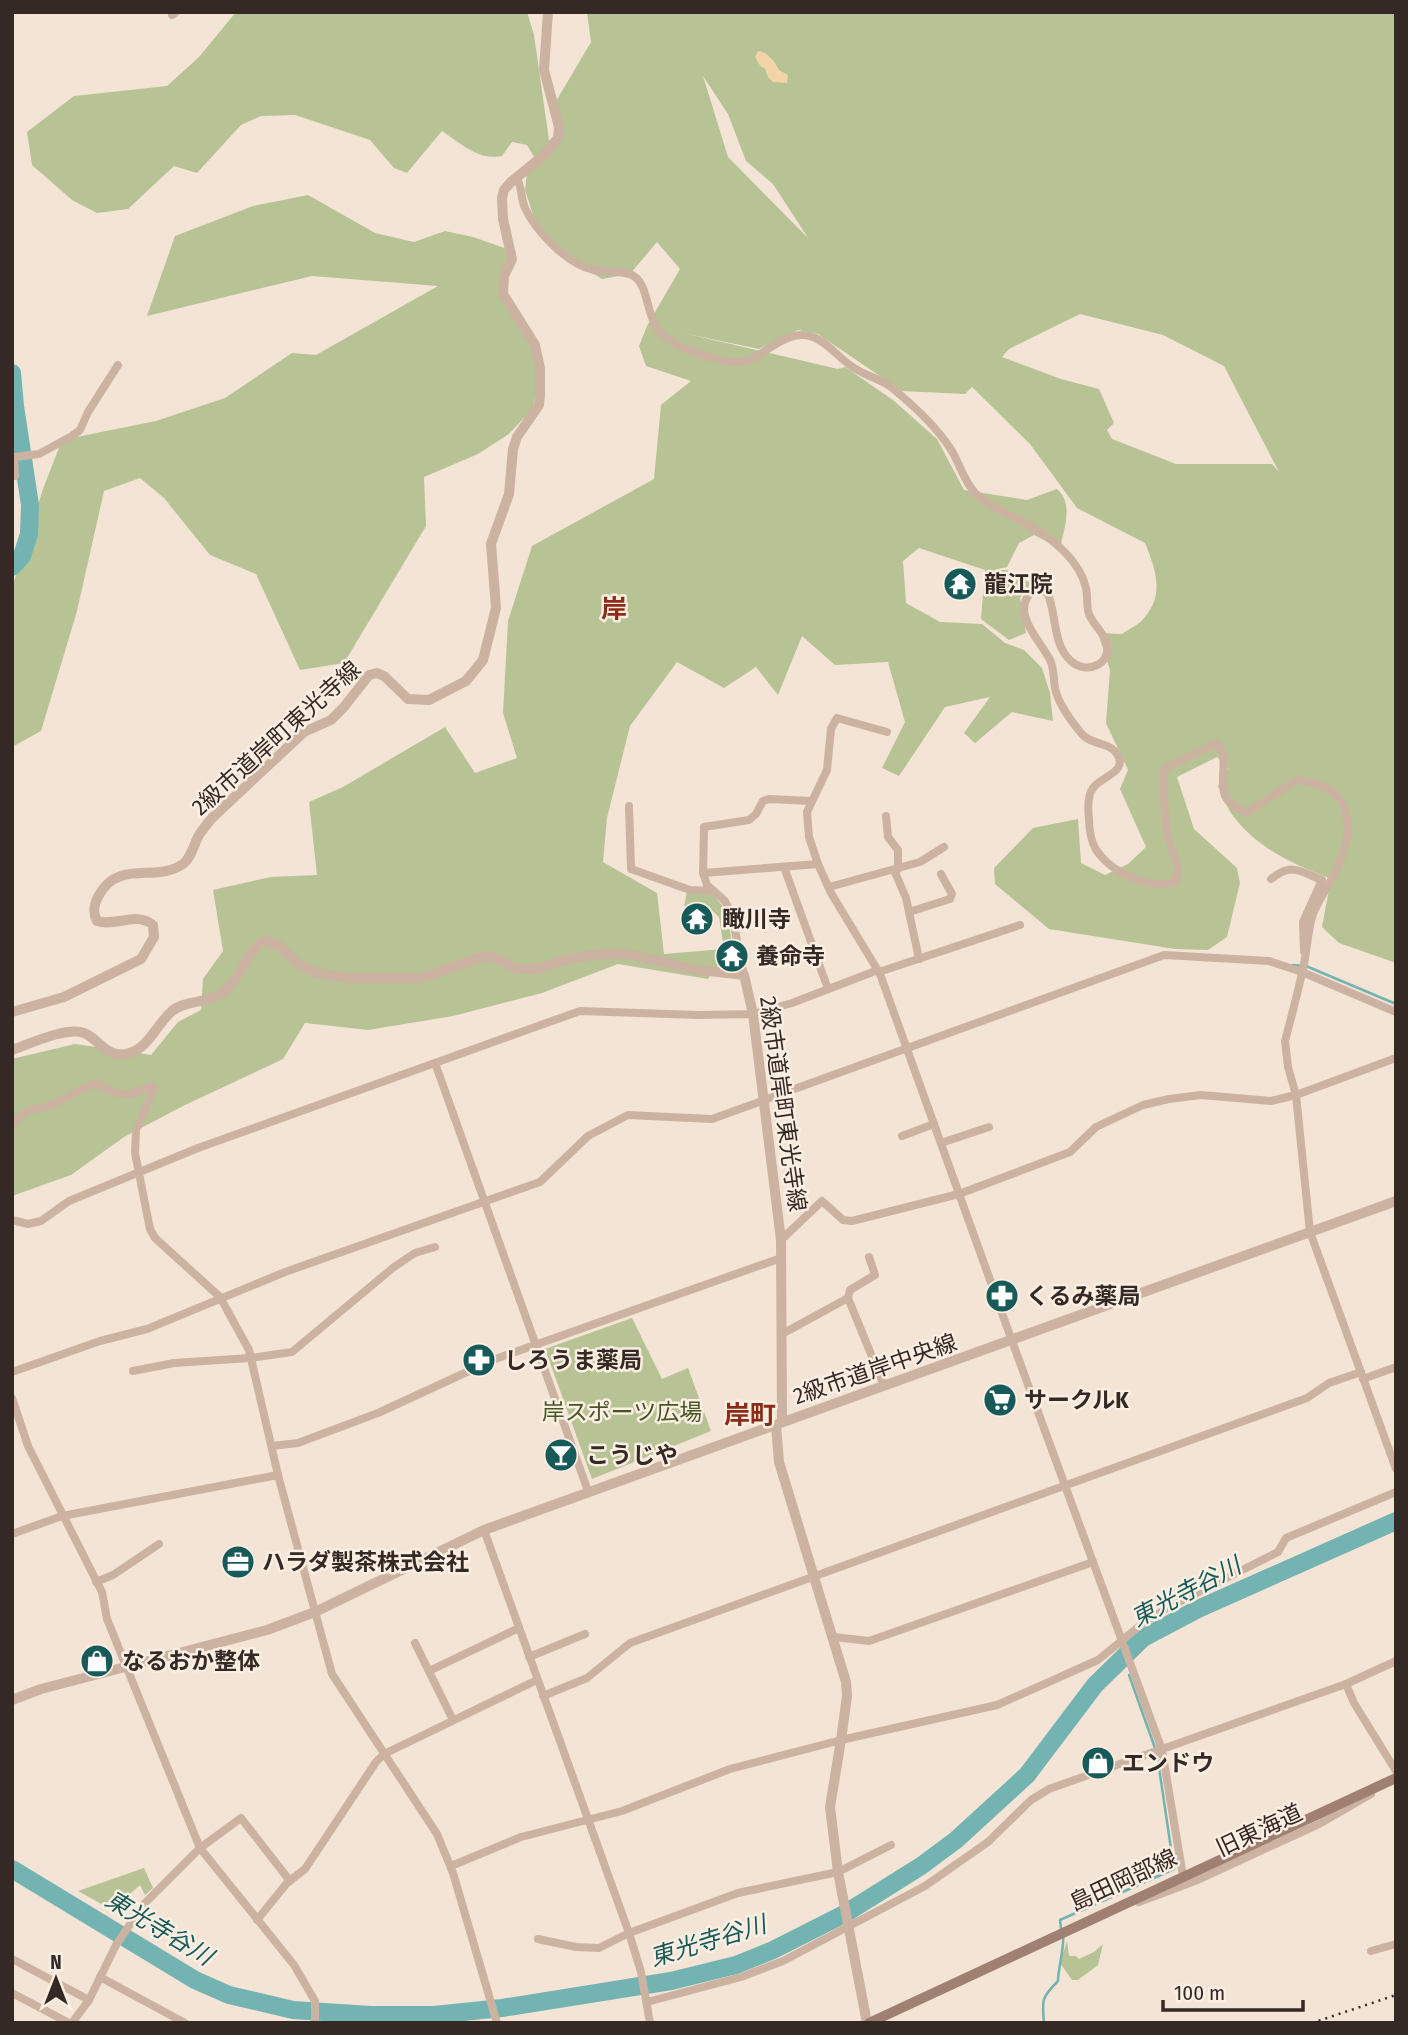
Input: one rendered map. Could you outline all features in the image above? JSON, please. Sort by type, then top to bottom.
[{"type":"main road","name":"島田岡部線","points":[[868,2023],[1396,1778]]},
{"type":"street","points":[[548,12],[544,70],[559,127],[558,138],[553,147],[517,178],[524,206],[533,221],[562,254],[580,267],[632,274],[642,285],[656,326],[666,337],[726,363],[747,362],[789,338],[812,336],[851,366],[890,386],[933,426],[951,450],[966,481],[989,505],[1031,526],[1062,550],[1077,566],[1083,579],[1088,613],[1106,642],[1106,658],[1101,664],[1090,668],[1079,667],[1070,661],[1059,641],[1047,592],[1033,590],[1024,602],[1025,615],[1032,634],[1051,662],[1056,693],[1067,713],[1089,740],[1115,750],[1119,756],[1120,765],[1116,771],[1093,787],[1089,796],[1092,839],[1099,854],[1112,866],[1130,876],[1158,885],[1177,881],[1175,852],[1168,840],[1164,771],[1167,767],[1217,743],[1222,748],[1222,788],[1226,798],[1236,808],[1248,811],[1297,780],[1319,783],[1342,799],[1348,815],[1345,843],[1337,869],[1313,915],[1305,961],[1285,1041],[1288,1067],[1296,1095],[1310,1232],[1396,1469]]},
{"type":"street","name":"2級市道岸町東光寺線","points":[[12,1012],[64,998],[141,959],[153,937],[153,925],[146,919],[135,918],[104,923],[97,921],[94,914],[95,902],[110,880],[136,873],[170,869],[184,863],[212,818],[304,732],[331,720],[369,675],[377,673],[384,676],[408,699],[429,700],[466,681],[483,660],[496,608],[491,544],[509,495],[513,449],[517,437],[539,405],[542,380],[535,345],[503,295],[504,276],[512,259],[503,219],[502,198],[504,190],[517,178]]},
{"type":"street","points":[[12,476],[15,476],[14,457],[38,454],[80,430],[90,407],[118,365]]},
{"type":"street","points":[[887,732],[837,719],[831,729],[827,770],[807,811],[809,837],[829,887],[878,971],[1163,1750],[1183,1876]]},
{"type":"street","points":[[744,975],[732,916],[725,901],[707,885],[703,873],[704,827],[749,821],[763,802],[769,799],[811,802]]},
{"type":"street","points":[[629,806],[631,869],[690,890],[713,891]]},
{"type":"street","points":[[886,816],[888,837],[898,850],[896,870],[906,898],[919,958]]},
{"type":"street","points":[[829,887],[920,862],[944,847]]},
{"type":"street","points":[[703,873],[818,864]]},
{"type":"street","points":[[784,867],[828,989]]},
{"type":"street","points":[[1271,879],[1283,869],[1292,868],[1322,880],[1303,922],[1305,961]]},
{"type":"street","points":[[909,912],[950,900],[952,894],[941,873]]},
{"type":"street","points":[[12,1220],[28,1224],[41,1221],[69,1201],[198,1148],[580,1011],[753,1014],[1020,925]]},
{"type":"street","name":"2級市道岸町東光寺線","points":[[12,1050],[52,1035],[76,1031],[84,1032],[113,1054],[124,1055],[139,1049],[173,1010],[218,996],[227,990],[254,947],[265,940],[280,946],[298,964],[317,973],[347,978],[422,978],[491,956],[518,969],[537,969],[568,959],[600,954],[629,954],[692,969],[744,975],[753,1014],[765,1099],[781,1240],[779,1462],[816,1576],[846,1682],[841,1740],[830,1807],[838,1872],[868,2023]]},
{"type":"street","points":[[12,1372],[100,1341],[147,1329],[220,1297],[380,1237],[540,1182],[588,1136],[628,1115],[712,1119],[1164,955],[1269,961],[1396,1012]]},
{"type":"street","points":[[781,1240],[822,1201],[843,1220],[852,1221],[959,1194],[1070,1152],[1096,1127],[1143,1105],[1201,1095],[1271,1101],[1296,1095],[1396,1058]]},
{"type":"street","points":[[435,1063],[588,1491]]},
{"type":"street","points":[[12,1126],[20,1116],[31,1110],[50,1106],[90,1085],[98,1084],[116,1095],[128,1096],[152,1086],[154,1090],[136,1129],[135,1153],[150,1229],[155,1238],[220,1297],[249,1350],[278,1475],[332,1674],[437,1834],[451,1866],[496,2020]]},
{"type":"street","points":[[902,1136],[934,1124]]},
{"type":"street","points":[[941,1143],[989,1127]]},
{"type":"street","name":"2級市道岸中央線","points":[[12,1700],[41,1689],[267,1630],[315,1612],[484,1530],[1396,1201]]},
{"type":"street","points":[[133,1371],[174,1363],[250,1359],[292,1352],[394,1267],[415,1253],[435,1247]]},
{"type":"street","points":[[869,1257],[875,1275],[850,1290],[848,1298],[884,1386]]},
{"type":"street","points":[[272,1446],[298,1443],[378,1413],[495,1359],[781,1258]]},
{"type":"street","points":[[782,1334],[848,1298]]},
{"type":"street","points":[[543,1696],[587,1678],[630,1643],[1307,1398],[1329,1382],[1396,1367]]},
{"type":"street","points":[[12,1398],[28,1446],[102,1592],[107,1619],[200,1848],[294,1965],[315,2001],[315,2021]]},
{"type":"street","points":[[12,1534],[62,1516],[278,1475]]},
{"type":"street","points":[[451,1866],[521,1837],[622,1811],[730,1769],[841,1740],[998,1705],[1098,1661],[1167,1608],[1278,1552],[1286,1538],[1396,1492]]},
{"type":"street","points":[[484,1530],[629,1933],[641,1972],[650,2023]]},
{"type":"street","points":[[96,1582],[113,1575],[159,1544]]},
{"type":"street","points":[[834,1637],[869,1641],[1093,1562]]},
{"type":"street","points":[[429,1671],[519,1628]]},
{"type":"street","points":[[529,1657],[585,1634]]},
{"type":"street","points":[[415,1643],[453,1720]]},
{"type":"street","points":[[647,2001],[741,1977],[783,1961],[848,1921],[925,1886],[988,1842],[1031,1800],[1049,1789],[1346,1684],[1396,1661]]},
{"type":"street","points":[[257,1920],[290,1881],[305,1869],[384,1754],[537,1680]]},
{"type":"street","points":[[1346,1684],[1354,1703],[1396,1771]]},
{"type":"street","name":"旧東海道","points":[[1093,1917],[1219,1870],[1319,1824],[1396,1778]]},
{"type":"street","points":[[12,1993],[71,2023],[89,2000],[116,1945],[144,1904],[200,1848],[241,1818],[290,1881]]},
{"type":"street","points":[[538,1939],[576,1947],[599,1948],[629,1933],[738,1893],[838,1872],[891,1845]]},
{"type":"street","points":[[1371,1951],[1396,1944]]},
{"type":"street","points":[[12,1959],[89,2000]]},
{"type":"street","points":[[100,1977],[185,2022]]},
{"type":"green space","points":[[236,12],[527,12],[534,35],[550,147],[537,162],[527,145],[512,142],[502,156],[485,156],[470,150],[442,131],[407,173],[394,168],[370,140],[295,115],[261,116],[241,125],[197,173],[174,166],[128,209],[97,213],[72,200],[32,165],[27,132],[74,96],[167,86],[199,57]]},
{"type":"green space","points":[[587,12],[1396,12],[1396,963],[1339,943],[1322,927],[1331,879],[1277,854],[1243,828],[1231,813],[1218,786],[1228,768],[1217,757],[1177,777],[1194,829],[1237,868],[1240,883],[1227,937],[1208,950],[1175,949],[1049,929],[995,884],[994,868],[1033,828],[1078,819],[1081,863],[1105,875],[1128,864],[1146,847],[1120,789],[1128,770],[1106,723],[1110,670],[1098,633],[1122,634],[1140,622],[1151,608],[1155,599],[1156,580],[1145,543],[1077,508],[1030,444],[972,387],[965,394],[902,391],[818,334],[798,330],[759,349],[683,333],[838,369],[845,367],[893,400],[937,439],[964,490],[1027,500],[1057,489],[1066,509],[1060,548],[1034,535],[1019,543],[1007,567],[994,570],[1007,570],[1031,583],[1020,598],[1026,633],[1009,640],[981,619],[985,570],[919,548],[903,561],[906,603],[940,622],[982,624],[1005,643],[1024,650],[1042,668],[1050,693],[1053,721],[1012,712],[975,743],[964,733],[990,697],[945,707],[899,776],[882,768],[905,722],[888,662],[835,665],[802,636],[778,695],[756,667],[724,688],[677,662],[630,726],[607,818],[603,862],[657,893],[664,954],[724,949],[719,917],[706,905],[684,906],[687,891],[713,895],[728,912],[732,946],[708,979],[618,964],[542,993],[453,1016],[368,1030],[305,1023],[283,1059],[124,1137],[71,1175],[12,1196],[12,1059],[75,1044],[151,1055],[178,1022],[201,1010],[203,979],[223,951],[213,890],[271,877],[317,875],[309,802],[343,787],[445,727],[475,773],[517,758],[503,713],[508,621],[532,546],[654,479],[661,405],[691,381],[646,366],[639,346],[647,326],[680,269],[657,242],[630,274],[602,279],[554,248],[534,218],[525,190],[527,173],[555,141],[555,103],[591,42]],"holes":[[[703,76],[728,114],[746,161],[773,184],[808,238],[728,157]],[[1080,314],[1163,335],[1224,366],[1279,472],[1272,464],[1176,464],[1112,439],[1107,430],[1114,423],[1099,389],[1061,379],[1002,357],[1009,349]]]},
{"type":"green space","points":[[308,195],[375,233],[414,242],[445,231],[473,237],[516,252],[499,293],[542,358],[533,408],[509,434],[478,454],[424,477],[426,526],[344,663],[300,670],[256,574],[210,555],[164,498],[140,478],[104,491],[77,611],[41,731],[12,747],[12,588],[43,489],[62,440],[156,421],[225,398],[292,353],[316,355],[438,286],[312,276],[147,316],[175,236],[253,206]]},
{"type":"green space","name":"岸スポーツ広場","points":[[632,1318],[662,1379],[688,1368],[711,1431],[592,1479],[545,1349]]},
{"type":"green space","points":[[144,1868],[153,1888],[145,1895],[140,1885],[112,1910],[78,1891]]},
{"type":"green space","points":[[1067,1941],[1069,1956],[1079,1959],[1103,1944],[1098,1965],[1078,1980],[1072,1980],[1060,1963]]},
{"type":"sand","points":[[758,51],[768,55],[779,70],[788,75],[787,83],[773,82],[768,77],[765,68],[761,67],[755,57]]},
{"type":"waterway","name":"東光寺谷川","points":[[12,373],[30,505],[29,534],[22,556],[12,567]]},
{"type":"waterway","points":[[1292,965],[1306,966],[1396,1004]]},
{"type":"waterway","name":"東光寺谷川","points":[[12,1869],[195,1980],[229,1995],[293,2010],[371,2015],[434,2015],[502,2008],[671,1981],[736,1965],[773,1950],[846,1913],[921,1866],[956,1840],[1027,1775],[1095,1685],[1143,1638],[1198,1609],[1396,1521]]},
{"type":"waterway","points":[[1129,1675],[1155,1748]]},
{"type":"waterway","points":[[1061,1929],[1060,1920],[1174,1869],[1157,1754]]},
{"type":"waterway","points":[[1044,2023],[1044,2000],[1058,1981],[1063,1935]]},
{"type":"railway","points":[[1312,2023],[1396,1995]]},
{"type":"place","name":"龍江院","points":[[960,584]]},
{"type":"place","name":"瞰川寺","points":[[697,919]]},
{"type":"place","name":"養命寺","points":[[732,956]]},
{"type":"place","name":"くるみ薬局","points":[[1002,1296]]},
{"type":"place","name":"しろうま薬局","points":[[479,1360]]},
{"type":"place","name":"サークルK","points":[[1000,1400]]},
{"type":"place","name":"こうじや","points":[[561,1455]]},
{"type":"place","name":"ハラダ製茶株式会社","points":[[238,1562]]},
{"type":"place","name":"なるおか整体","points":[[97,1661]]},
{"type":"place","name":"エンドウ","points":[[1098,1763]]},
{"type":"district","name":"岸","points":[[614,609]]},
{"type":"district","name":"岸町","points":[[750,1415]]}]
